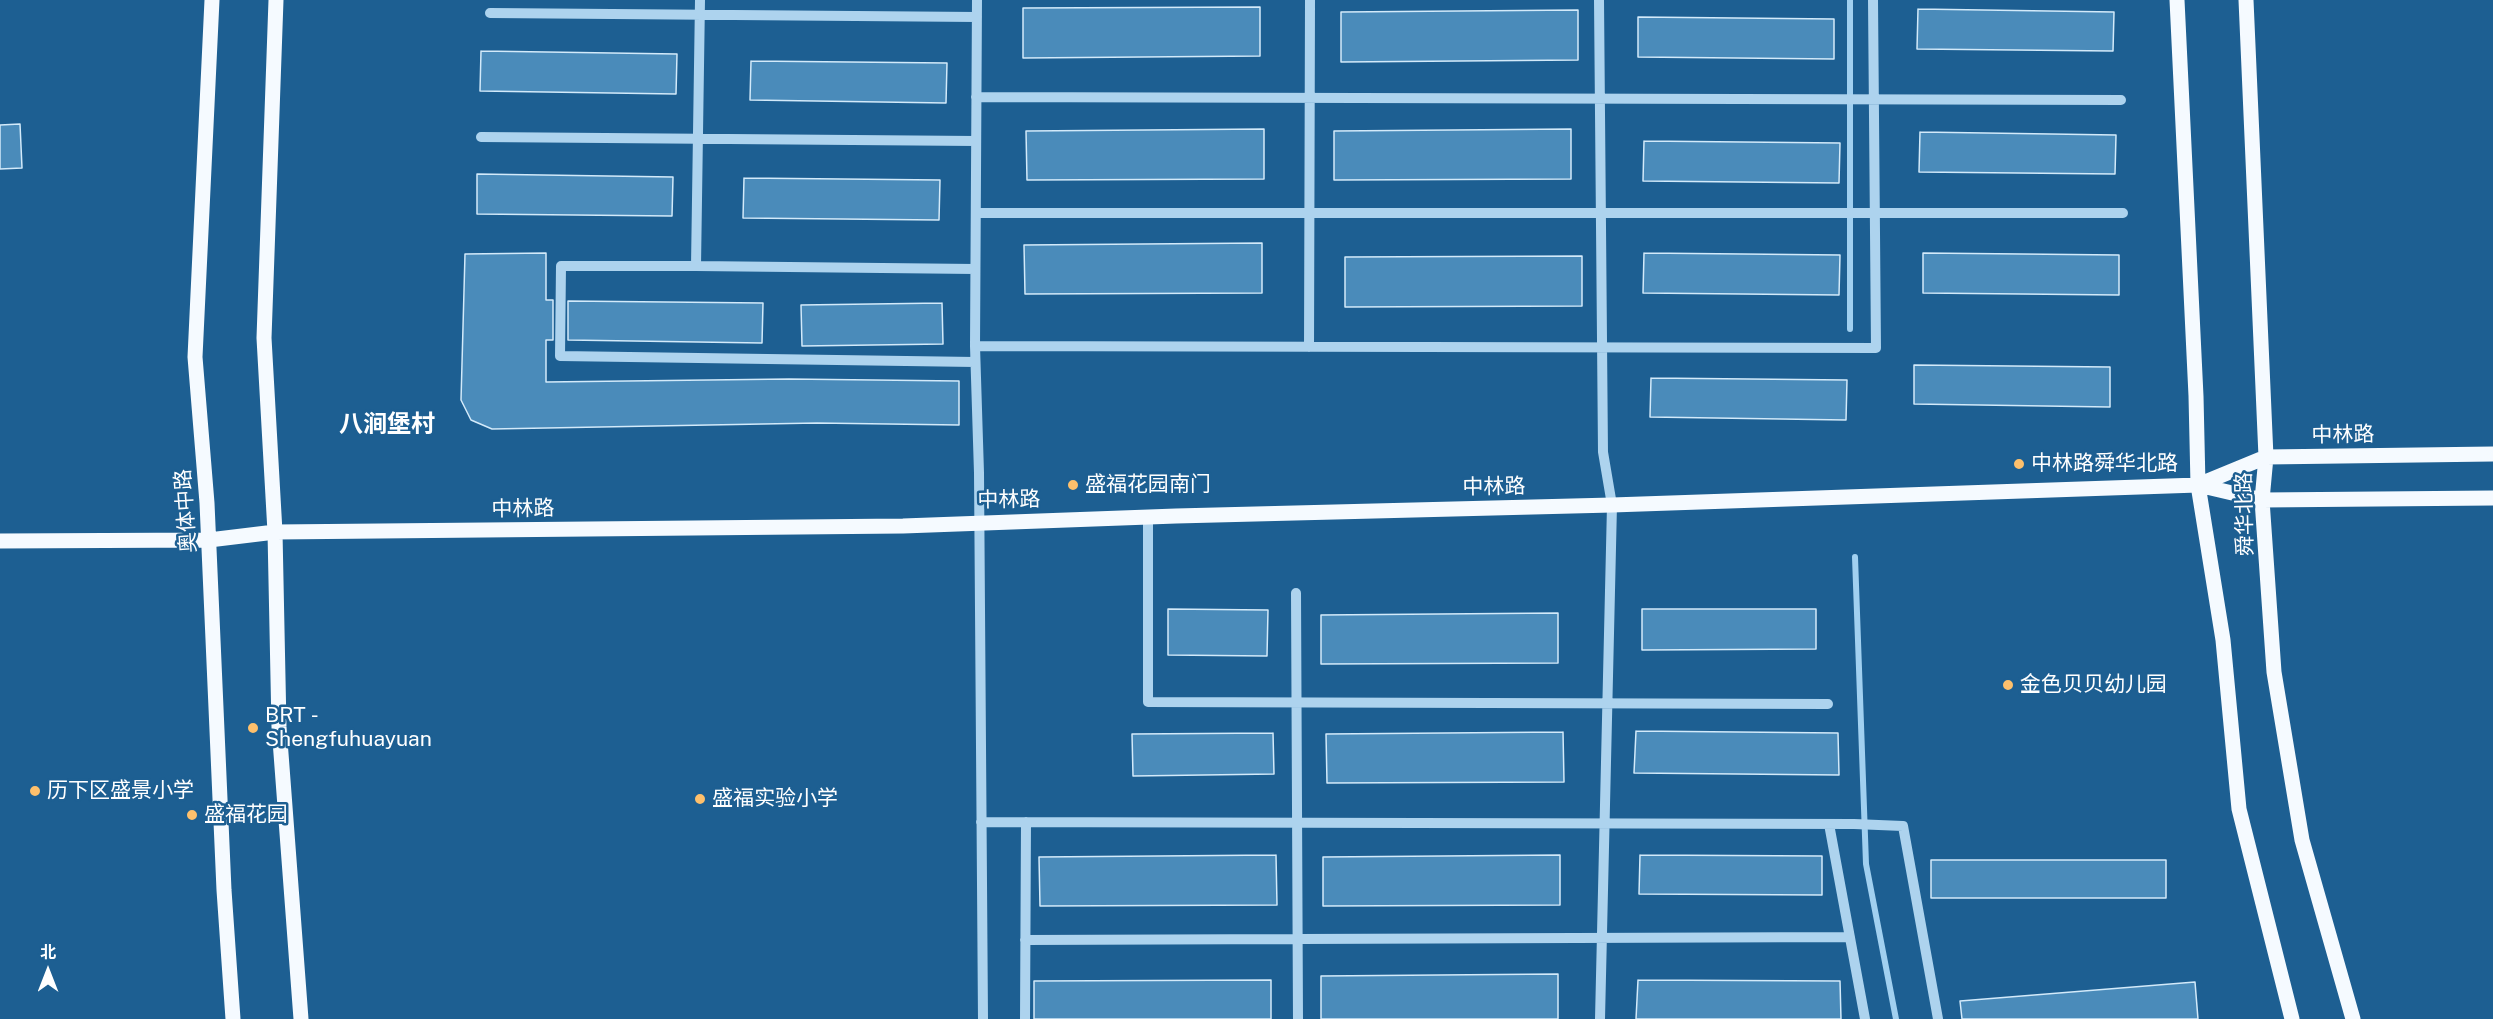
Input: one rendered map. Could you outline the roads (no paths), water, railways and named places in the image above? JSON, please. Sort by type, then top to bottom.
[{"type":"main road","name":"奥体中路","points":[[212,0],[195,357],[209,540],[223,878],[232,1019]]},
{"type":"main road","points":[[276,0],[264,338],[274,532],[279,727],[301,1019]]},
{"type":"main road","name":"舜华北路","points":[[2177,0],[2196,396],[2198,485],[2223,640],[2239,809],[2292,1019]]},
{"type":"main road","name":"舜华北路","points":[[2246,0],[2266,458],[2262,500],[2274,672],[2300,829],[2353,1019]]},
{"type":"main road","name":"中林路","points":[[2198,485],[2266,458],[2493,454]]},
{"type":"main road","name":"中林路","points":[[0,541],[209,540],[274,532],[903,526],[2198,485],[2262,500],[2493,498]]},
{"type":"street","points":[[696,266],[700,0]]},
{"type":"street","points":[[977,0],[975,362],[983,1019]]},
{"type":"street","points":[[1309,347],[1311,0]]},
{"type":"street","points":[[1599,0],[1603,452],[1612,505],[1600,1019]]},
{"type":"street","points":[[975,346],[1876,348],[1873,0]]},
{"type":"street","points":[[490,13],[977,17]]},
{"type":"street","points":[[976,97],[2121,100]]},
{"type":"street","points":[[481,137],[976,141]]},
{"type":"street","points":[[976,213],[2122,213]]},
{"type":"street","points":[[975,269],[561,266],[560,356],[975,362]]},
{"type":"street","points":[[1148,517],[1148,702],[1828,704]]},
{"type":"street","points":[[1296,593],[1298,1019]]},
{"type":"street","points":[[981,822],[1903,826],[1938,1019]]},
{"type":"street","points":[[1024,1019],[1026,822]]},
{"type":"street","points":[[1829,824],[1865,1019]]},
{"type":"street","points":[[1025,940],[1850,937]]},
{"type":"waterway","points":[[1850,0],[1850,329]]},
{"type":"waterway","points":[[1855,557],[1866,864],[1896,1019]]},
{"type":"place","name":"中林路舜华北路","points":[[2019,464]]},
{"type":"place","name":"盛福花园南门","points":[[1073,485]]},
{"type":"place","name":"金色贝贝幼儿园","points":[[2008,685]]},
{"type":"place","name":"BRT - Shengfuhuayuan","points":[[253,728]]},
{"type":"place","name":"历下区盛景小学","points":[[35,791]]},
{"type":"place","name":"盛福实验小学","points":[[700,799]]},
{"type":"place","name":"盛福花园","points":[[192,815]]},
{"type":"district","name":"八涧堡村","points":[[387,425]]}]
